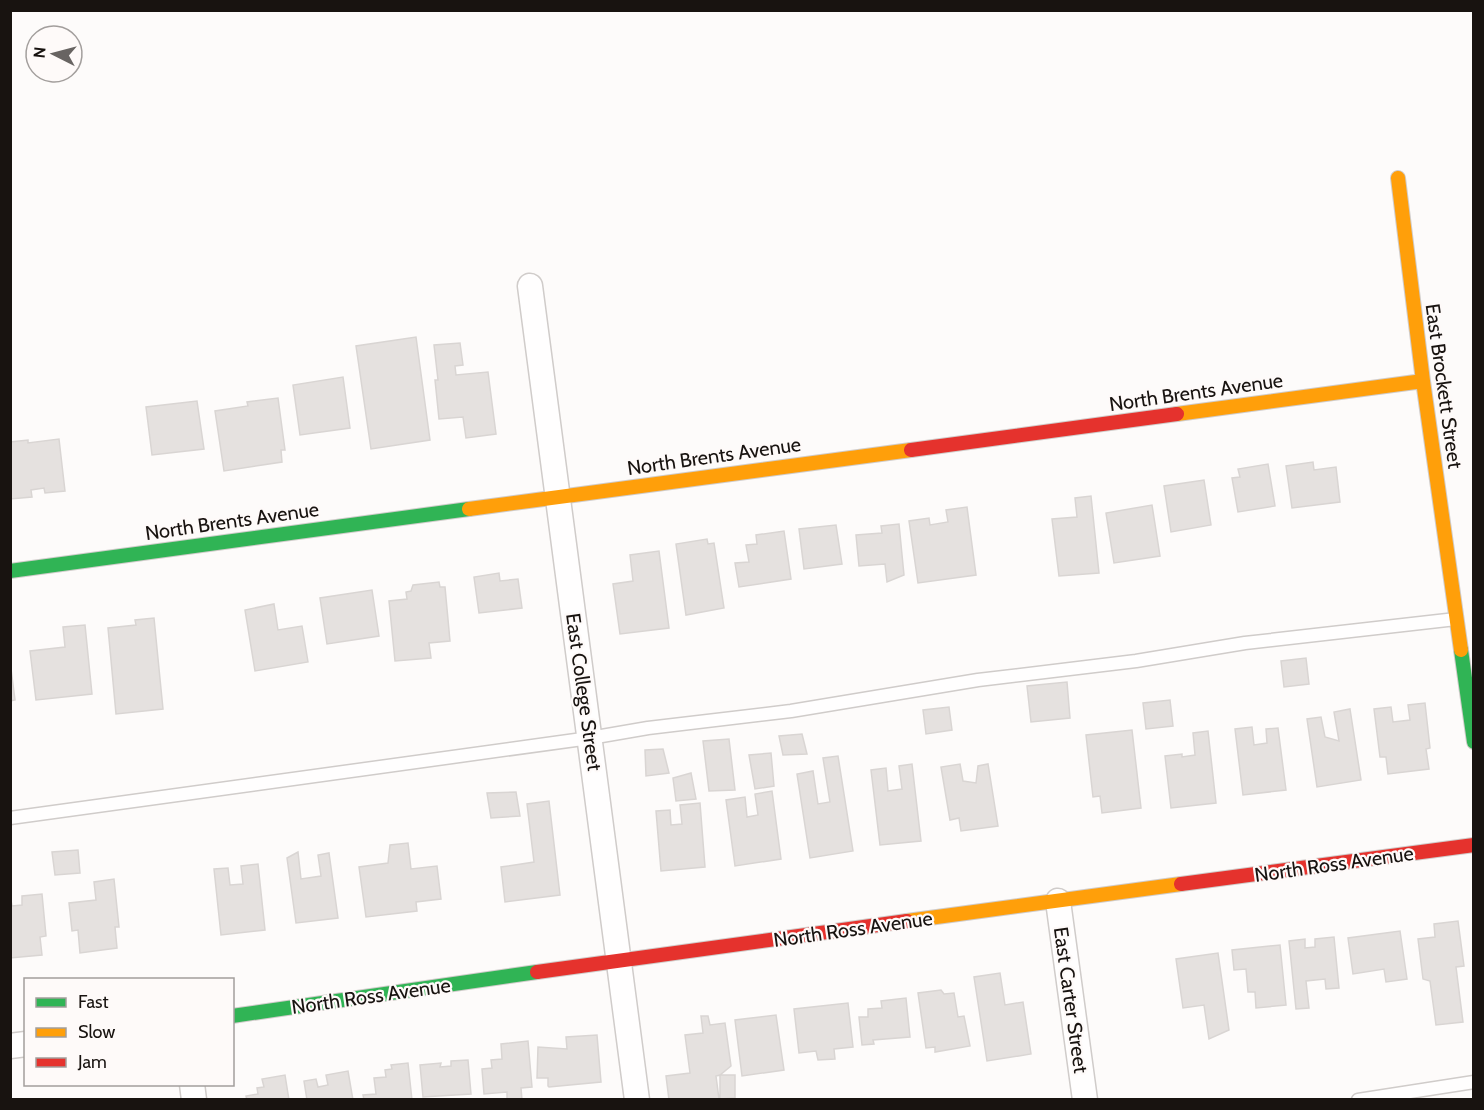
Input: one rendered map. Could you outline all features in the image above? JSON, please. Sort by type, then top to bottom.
[{"type":"street","name":"East Brockett Street","points":[[1398,178],[1423,381],[1473,742]]},
{"type":"street","name":"East College Street","points":[[530,285],[637,1100]]},
{"type":"street","name":"North Brents Avenue","points":[[10,571],[1423,381]]},
{"type":"street","name":"North Ross Avenue","points":[[234,1016],[619,960],[1473,845]]},
{"type":"street","name":"East Carter Street","points":[[1058,901],[1085,1100]]},
{"type":"lane","points":[[10,818],[791,711],[978,680],[1136,662],[1245,643],[1456,619]]},
{"type":"lane","points":[[1358,1100],[1473,1082]]},
{"type":"building","points":[[416,337],[430,440],[371,449],[356,346]]},
{"type":"building","points":[[460,343],[463,365],[455,366],[456,375],[488,372],[496,434],[466,438],[463,417],[439,419],[434,345]]},
{"type":"building","points":[[343,377],[350,428],[300,435],[293,385]]},
{"type":"building","points":[[278,398],[285,450],[281,450],[282,462],[224,471],[215,411],[248,406],[247,402]]},
{"type":"building","points":[[197,401],[204,449],[152,455],[146,407]]},
{"type":"building","points":[[59,439],[65,491],[45,493],[44,488],[31,490],[32,497],[10,499],[10,442],[28,440],[28,443]]},
{"type":"building","points":[[1313,462],[1314,470],[1336,467],[1340,502],[1292,508],[1286,466]]},
{"type":"building","points":[[1268,464],[1275,506],[1238,512],[1232,478],[1240,477],[1238,469]]},
{"type":"building","points":[[1204,480],[1211,525],[1171,532],[1164,486]]},
{"type":"building","points":[[1091,496],[1099,573],[1059,576],[1052,519],[1077,517],[1075,498]]},
{"type":"building","points":[[1152,505],[1160,556],[1114,563],[1106,513]]},
{"type":"building","points":[[967,507],[976,575],[918,583],[909,521],[929,518],[930,525],[948,522],[946,510]]},
{"type":"building","points":[[899,524],[904,575],[887,582],[885,564],[859,566],[856,535],[882,533],[881,526]]},
{"type":"building","points":[[836,525],[842,564],[804,569],[799,529]]},
{"type":"building","points":[[784,531],[791,579],[739,587],[735,563],[749,562],[746,545],[757,544],[756,535]]},
{"type":"building","points":[[707,539],[708,544],[714,543],[724,608],[686,615],[676,544]]},
{"type":"building","points":[[659,551],[669,628],[620,634],[613,584],[633,581],[630,555]]},
{"type":"building","points":[[499,573],[500,581],[518,579],[522,608],[479,613],[474,577]]},
{"type":"building","points":[[439,582],[440,587],[445,587],[450,641],[429,643],[431,658],[395,661],[389,601],[407,599],[406,592],[411,591],[413,585]]},
{"type":"building","points":[[372,590],[379,636],[327,644],[320,598]]},
{"type":"building","points":[[274,604],[278,630],[302,626],[308,662],[255,671],[245,610]]},
{"type":"building","points":[[154,618],[163,709],[116,714],[108,628],[136,625],[135,620]]},
{"type":"building","points":[[85,625],[92,694],[36,700],[30,651],[65,647],[63,627]]},
{"type":"building","points":[[1306,658],[1309,684],[1284,687],[1281,661]]},
{"type":"building","points":[[10,661],[15,700],[10,701]]},
{"type":"building","points":[[1067,682],[1070,718],[1031,722],[1027,686]]},
{"type":"building","points":[[1170,700],[1173,726],[1146,729],[1143,703]]},
{"type":"building","points":[[1425,703],[1430,748],[1426,749],[1429,769],[1388,774],[1386,757],[1380,757],[1374,709],[1391,707],[1393,722],[1410,720],[1408,705]]},
{"type":"building","points":[[949,707],[952,730],[926,734],[923,710]]},
{"type":"building","points":[[1350,709],[1361,780],[1317,787],[1307,719],[1321,717],[1325,737],[1339,741],[1334,712]]},
{"type":"building","points":[[1252,727],[1254,745],[1267,743],[1266,729],[1278,728],[1286,790],[1243,795],[1235,729]]},
{"type":"building","points":[[1132,730],[1141,808],[1102,813],[1100,796],[1093,797],[1086,735]]},
{"type":"building","points":[[1208,731],[1216,803],[1171,808],[1165,756],[1195,755],[1193,733]]},
{"type":"building","points":[[802,734],[807,754],[783,755],[779,736]]},
{"type":"building","points":[[729,739],[735,790],[709,791],[703,741]]},
{"type":"building","points":[[663,749],[669,773],[646,776],[645,750]]},
{"type":"building","points":[[771,753],[774,786],[755,789],[749,755]]},
{"type":"building","points":[[838,756],[853,851],[810,858],[797,774],[813,771],[818,804],[830,802],[823,758]]},
{"type":"building","points":[[912,764],[921,841],[880,845],[871,770],[886,768],[888,791],[902,789],[899,766]]},
{"type":"building","points":[[960,764],[963,781],[976,783],[978,766],[988,764],[998,826],[961,831],[959,818],[950,820],[941,767]]},
{"type":"building","points":[[691,773],[696,799],[676,801],[673,778]]},
{"type":"building","points":[[772,791],[781,859],[735,866],[726,800],[745,797],[747,817],[758,815],[755,794]]},
{"type":"building","points":[[516,792],[520,816],[491,818],[487,793]]},
{"type":"building","points":[[549,801],[560,895],[505,902],[501,867],[534,862],[527,804]]},
{"type":"building","points":[[700,803],[705,867],[661,871],[656,811],[670,810],[671,825],[682,824],[680,805]]},
{"type":"building","points":[[408,843],[411,869],[437,866],[441,899],[416,902],[417,911],[366,917],[359,867],[388,863],[390,845]]},
{"type":"building","points":[[78,850],[80,873],[55,875],[52,852]]},
{"type":"building","points":[[298,852],[301,879],[321,876],[318,855],[329,853],[338,918],[296,923],[287,858]]},
{"type":"building","points":[[258,864],[265,930],[221,935],[214,869],[228,868],[230,885],[243,884],[241,866]]},
{"type":"building","points":[[114,879],[119,927],[115,927],[117,948],[80,953],[78,930],[72,931],[69,903],[96,900],[94,882]]},
{"type":"building","points":[[42,894],[46,936],[40,937],[42,955],[10,958],[10,895],[12,906],[22,905],[22,896]]},
{"type":"building","points":[[1458,921],[1464,966],[1456,967],[1463,1022],[1436,1025],[1430,981],[1423,979],[1418,939],[1435,937],[1434,924]]},
{"type":"building","points":[[1400,931],[1407,979],[1386,982],[1384,969],[1353,974],[1348,938]]},
{"type":"building","points":[[1334,937],[1339,988],[1326,989],[1325,979],[1306,981],[1309,1008],[1296,1009],[1289,941],[1305,939],[1305,948],[1315,947],[1315,939]]},
{"type":"building","points":[[1280,945],[1286,1005],[1256,1008],[1255,992],[1248,992],[1246,969],[1234,970],[1232,950]]},
{"type":"building","points":[[1218,953],[1229,1030],[1209,1039],[1204,1005],[1183,1008],[1176,959]]},
{"type":"building","points":[[1000,973],[1005,1005],[1023,1002],[1031,1054],[987,1061],[974,977]]},
{"type":"building","points":[[941,990],[944,994],[954,993],[958,1017],[964,1016],[970,1046],[935,1052],[935,1047],[926,1048],[918,993]]},
{"type":"building","points":[[906,998],[910,1037],[873,1040],[874,1044],[862,1045],[859,1017],[868,1017],[868,1009],[882,1008],[881,1001]]},
{"type":"building","points":[[848,1003],[853,1047],[834,1049],[835,1059],[818,1060],[816,1051],[799,1053],[794,1009]]},
{"type":"building","points":[[776,1015],[784,1070],[742,1076],[735,1020]]},
{"type":"building","points":[[701,1016],[708,1016],[710,1025],[725,1023],[731,1066],[716,1076],[719,1099],[669,1100],[666,1076],[690,1073],[685,1035],[703,1033]]},
{"type":"building","points":[[597,1035],[601,1082],[549,1087],[548,1078],[537,1078],[538,1047],[567,1049],[566,1037]]},
{"type":"building","points":[[528,1041],[532,1087],[521,1088],[522,1100],[507,1100],[507,1092],[484,1094],[482,1069],[492,1068],[491,1060],[502,1059],[501,1044]]},
{"type":"building","points":[[468,1060],[471,1094],[423,1097],[420,1065],[441,1063],[440,1067],[451,1066],[451,1061]]},
{"type":"building","points":[[408,1063],[412,1100],[364,1100],[363,1095],[376,1094],[374,1078],[386,1077],[385,1070],[392,1069],[391,1065]]},
{"type":"building","points":[[348,1071],[353,1100],[307,1100],[304,1081],[316,1079],[318,1087],[328,1085],[326,1075]]},
{"type":"building","points":[[285,1075],[289,1100],[247,1100],[246,1096],[258,1094],[257,1088],[264,1087],[262,1079]]},
{"type":"building","points":[[720,1075],[735,1075],[735,1098],[720,1099]]},
{"type":"traffic: fast","points":[[10,571],[469,509]]},
{"type":"traffic: fast","points":[[1461,650],[1474,742]]},
{"type":"traffic: fast","points":[[234,1016],[537,972]]},
{"type":"traffic: slow","points":[[1398,178],[1423,381],[1461,650]]},
{"type":"traffic: slow","points":[[1177,414],[1423,381]]},
{"type":"traffic: slow","points":[[469,509],[911,450]]},
{"type":"traffic: slow","points":[[907,921],[1181,884]]},
{"type":"traffic: jam","points":[[911,450],[1177,414]]},
{"type":"traffic: jam","points":[[1181,884],[1474,845]]},
{"type":"traffic: jam","points":[[537,972],[907,921]]}]
